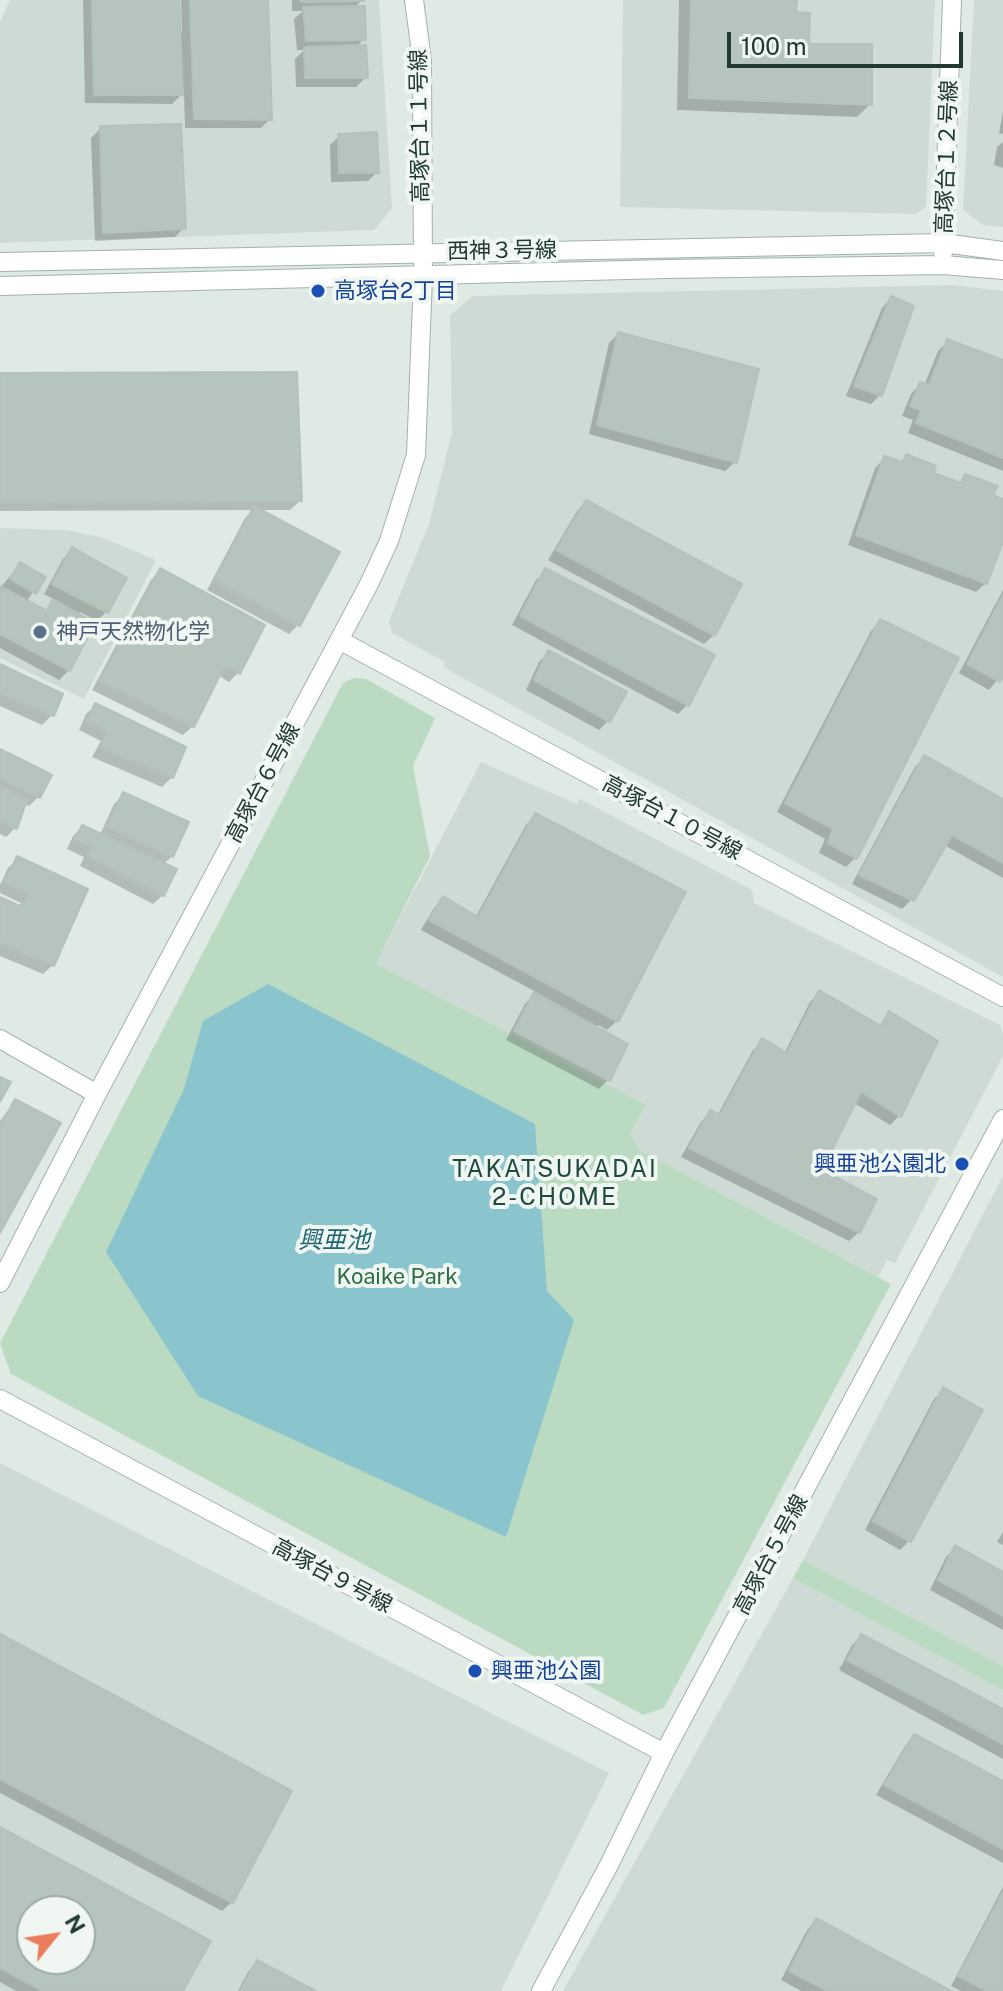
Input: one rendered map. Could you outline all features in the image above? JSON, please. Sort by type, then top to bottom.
[{"type":"street","name":"高塚台１１号線","points":[[414,0],[422,60],[422,252]]},
{"type":"street","name":"高塚台１２号線","points":[[943,265],[952,0]]},
{"type":"street","name":"西神３号線","points":[[0,262],[944,243],[1003,251]]},
{"type":"street","name":"高塚台６号線","points":[[0,1283],[389,541],[416,455],[422,252]]},
{"type":"street","name":"西神３号線","points":[[0,286],[943,265],[1003,270]]},
{"type":"street","name":"高塚台１０号線","points":[[339,640],[1003,997]]},
{"type":"street","points":[[0,1039],[97,1094]]},
{"type":"street","name":"高塚台５号線","points":[[541,1991],[609,1865],[664,1753],[1003,1119]]},
{"type":"street","name":"高塚台９号線","points":[[0,1399],[664,1753]]},
{"type":"shaded area","points":[[10,0],[379,0],[392,208],[374,230],[0,243],[0,22]]},
{"type":"shaded area","points":[[623,0],[935,0],[926,207],[915,214],[620,207]]},
{"type":"shaded area","points":[[974,0],[1003,0],[1003,227],[983,225],[963,210]]},
{"type":"shaded area","points":[[954,285],[1003,291],[1003,977],[443,667],[445,662],[392,633],[389,621],[429,524],[452,433],[450,316],[472,296]]},
{"type":"shaded area","points":[[0,528],[66,530],[104,538],[156,560],[84,699],[0,658]]},
{"type":"shaded area","points":[[481,762],[577,804],[580,799],[752,890],[754,903],[1000,1025],[1003,1056],[895,1263],[887,1260],[878,1277],[639,1150],[630,1136],[646,1106],[376,964]]},
{"type":"shaded area","points":[[1003,1176],[1003,1666],[803,1560]]},
{"type":"shaded area","points":[[0,1463],[609,1773],[501,1991],[0,1991]]},
{"type":"shaded area","points":[[793,1578],[1003,1690],[1003,1991],[563,1991]]},
{"type":"green space","name":"Koaike Park","points":[[354,678],[366,679],[435,718],[413,766],[430,856],[376,964],[646,1105],[630,1135],[639,1150],[891,1284],[664,1708],[643,1715],[11,1374],[0,1343],[343,683]]},
{"type":"green space","points":[[803,1560],[1003,1666],[1003,1690],[793,1578]]},
{"type":"water","name":"興亜池","points":[[268,984],[535,1124],[547,1291],[574,1320],[506,1537],[198,1396],[106,1252],[184,1089],[203,1021]]},
{"type":"building","points":[[92,0],[179,0],[183,95],[94,95]]},
{"type":"building","points":[[190,0],[268,0],[272,120],[194,119]]},
{"type":"building","points":[[364,0],[364,1],[301,2]]},
{"type":"building","points":[[691,0],[797,0],[796,12],[810,13],[809,44],[872,44],[872,105],[689,98]]},
{"type":"building","points":[[365,6],[366,40],[306,41],[303,7]]},
{"type":"building","points":[[366,45],[368,78],[305,78],[304,47]]},
{"type":"building","points":[[181,124],[186,229],[103,233],[100,126]]},
{"type":"building","points":[[377,132],[379,173],[339,173],[338,134]]},
{"type":"building","points":[[891,296],[914,306],[882,396],[854,386]]},
{"type":"building","points":[[618,332],[759,369],[737,463],[597,425]]},
{"type":"building","points":[[947,339],[1003,360],[1003,458],[916,423],[921,410],[910,406],[920,382],[929,385]]},
{"type":"building","points":[[297,372],[302,501],[0,502],[0,373]]},
{"type":"building","points":[[906,454],[936,466],[934,473],[961,483],[965,474],[998,486],[993,495],[1003,499],[1003,542],[987,584],[856,535],[884,456],[903,462]]},
{"type":"building","points":[[586,500],[742,584],[715,636],[556,550]]},
{"type":"building","points":[[254,506],[340,552],[300,626],[215,580]]},
{"type":"building","points":[[72,547],[127,578],[108,613],[52,584]]},
{"type":"building","points":[[20,562],[46,577],[36,594],[10,579]]},
{"type":"building","points":[[160,568],[265,625],[240,674],[225,665],[194,727],[100,681]]},
{"type":"building","points":[[545,568],[715,655],[689,706],[520,616]]},
{"type":"building","points":[[0,586],[47,611],[53,599],[95,623],[70,671],[0,634]]},
{"type":"building","points":[[1003,595],[1003,677],[1000,682],[967,664]]},
{"type":"building","points":[[880,619],[959,658],[857,859],[828,843],[833,829],[785,803]]},
{"type":"building","points":[[548,650],[627,692],[610,722],[534,680]]},
{"type":"building","points":[[0,664],[63,694],[54,716],[0,693]]},
{"type":"building","points":[[95,703],[186,747],[173,778],[100,747],[109,731],[87,721]]},
{"type":"building","points":[[0,749],[52,775],[40,798],[0,779]]},
{"type":"building","points":[[924,755],[1003,799],[1003,863],[952,835],[914,901],[859,875]]},
{"type":"building","points":[[0,786],[27,800],[17,829],[0,820]]},
{"type":"building","points":[[123,792],[189,822],[173,857],[107,827]]},
{"type":"building","points":[[535,813],[686,892],[618,1022],[429,920],[443,896],[478,917]]},
{"type":"building","points":[[82,825],[177,869],[164,896],[88,856],[92,847],[75,840]]},
{"type":"building","points":[[17,856],[88,889],[54,966],[0,943],[0,897],[22,907],[29,893],[5,882]]},
{"type":"building","points":[[819,990],[881,1026],[889,1011],[938,1041],[901,1117],[861,1092],[822,1170],[877,1199],[860,1233],[689,1148],[710,1110],[720,1115],[762,1038],[787,1053]]},
{"type":"building","points":[[534,992],[628,1044],[610,1081],[514,1031]]},
{"type":"building","points":[[0,1077],[11,1082],[0,1102]]},
{"type":"building","points":[[15,1099],[61,1123],[0,1233],[0,1126]]},
{"type":"building","points":[[943,1387],[983,1410],[911,1542],[873,1521]]},
{"type":"building","points":[[955,1545],[1003,1572],[1003,1616],[938,1580]]},
{"type":"building","points":[[0,1634],[292,1791],[233,1903],[0,1779]]},
{"type":"building","points":[[861,1634],[1003,1709],[1003,1744],[847,1660]]},
{"type":"building","points":[[914,1734],[1003,1781],[1003,1849],[884,1785]]},
{"type":"building","points":[[0,1827],[211,1941],[183,1991],[42,1991],[0,1968]]},
{"type":"building","points":[[1003,1892],[1003,1991],[987,1991],[958,1976]]},
{"type":"building","points":[[816,1918],[951,1991],[828,1991],[789,1971]]},
{"type":"building","points":[[257,1960],[316,1991],[240,1991]]},
{"type":"place","name":"高塚台2丁目","points":[[318,291]]},
{"type":"place","name":"神戸天然物化学","points":[[40,632]]},
{"type":"place","name":"興亜池公園北","points":[[962,1164]]},
{"type":"place","name":"興亜池公園","points":[[475,1671]]},
{"type":"district","name":"TAKATSUKADAI 2-CHOME","points":[[555,1184]]}]
